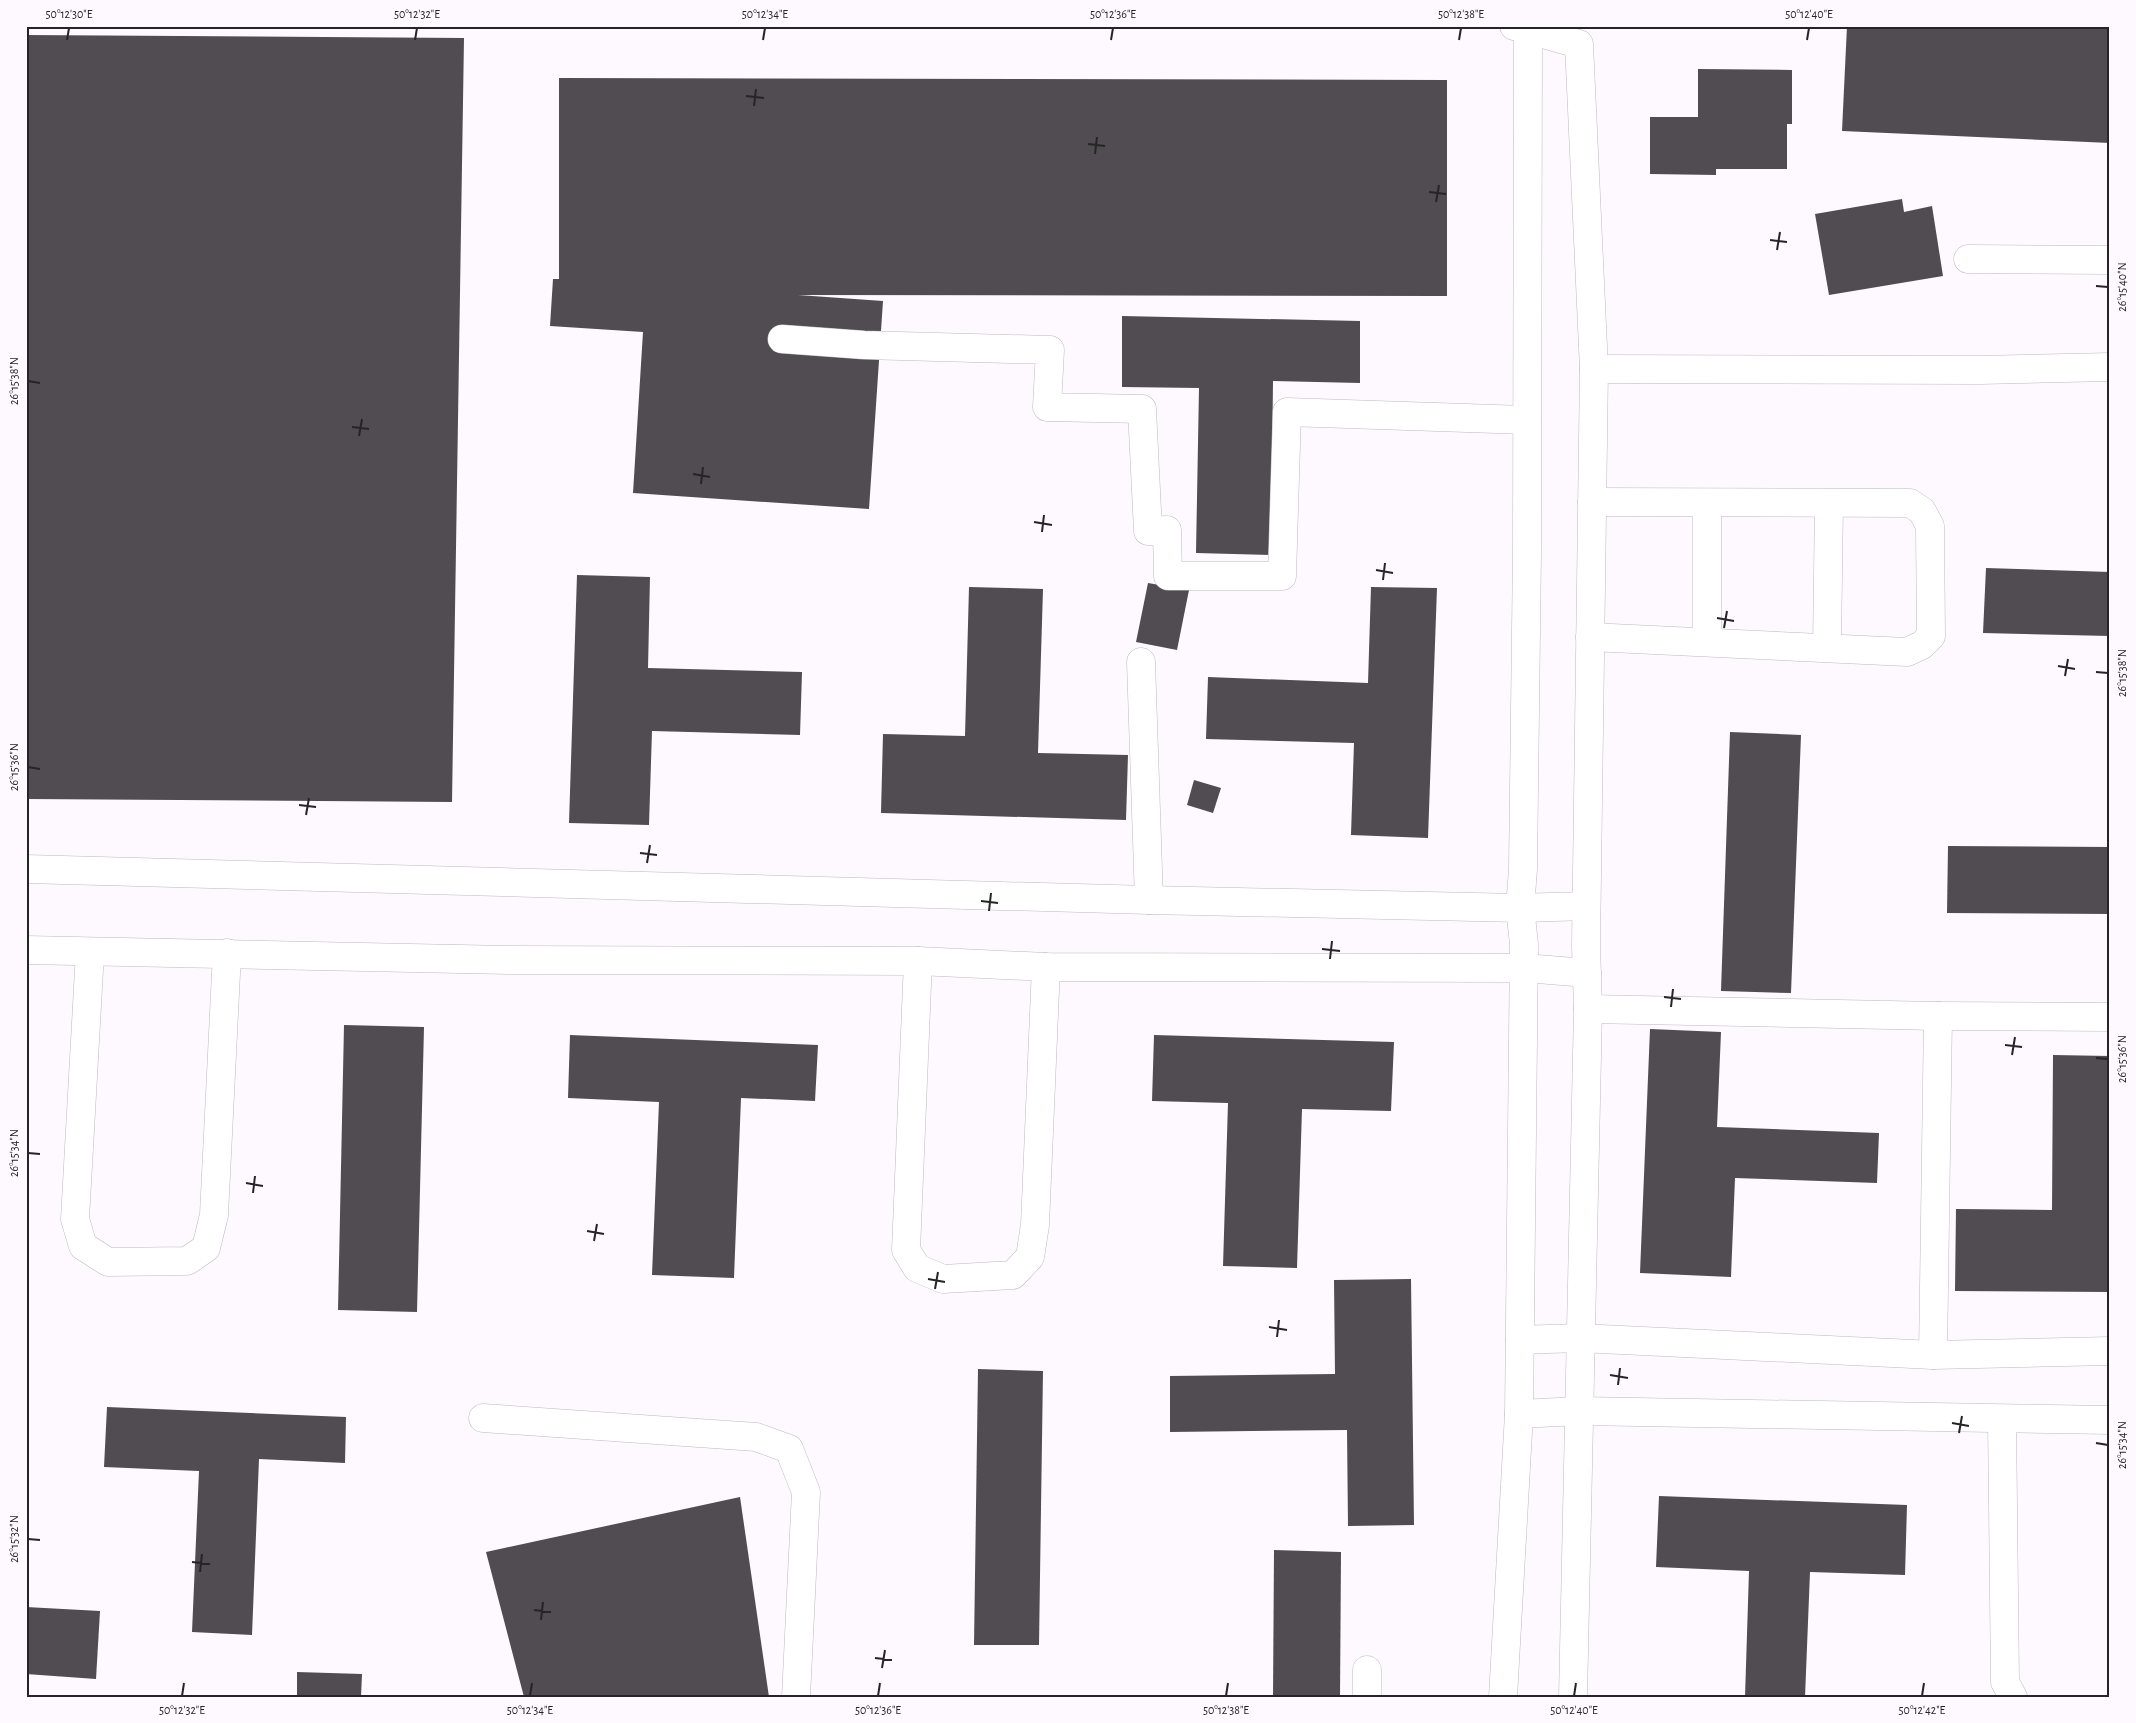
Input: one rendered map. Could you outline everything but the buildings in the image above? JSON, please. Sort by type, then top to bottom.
[{"type":"street","points":[[1503,1697],[1518,1414],[1520,1340],[1524,944],[1520,908],[1523,869],[1527,420],[1521,28],[1579,44],[1594,370],[1586,906],[1588,1009],[1573,1697]]},
{"type":"street","points":[[1968,259],[2110,260]]},
{"type":"street","points":[[782,339],[864,345],[1050,350],[1047,407],[1142,409],[1148,531],[1167,530],[1168,576],[1282,576],[1287,412],[1527,420]]},
{"type":"street","points":[[1594,370],[1980,370],[2110,367]]},
{"type":"street","points":[[1590,637],[1908,652],[1922,645],[1931,636],[1930,526],[1922,511],[1910,503],[1592,502]]},
{"type":"street","points":[[1706,642],[1707,503]]},
{"type":"street","points":[[1827,648],[1829,504]]},
{"type":"street","points":[[1141,662],[1149,900]]},
{"type":"street","points":[[26,869],[1149,900],[1520,908],[1586,906]]},
{"type":"street","points":[[26,950],[508,960],[918,961],[1046,967],[1524,968],[1587,974]]},
{"type":"street","points":[[90,952],[75,1219],[83,1246],[108,1262],[187,1261],[206,1248],[214,1215],[227,953]]},
{"type":"street","points":[[918,961],[906,1250],[917,1268],[942,1279],[1013,1275],[1030,1257],[1035,1224],[1046,967]]},
{"type":"street","points":[[1588,1009],[1938,1016],[2110,1017]]},
{"type":"street","points":[[1933,1355],[1938,1016]]},
{"type":"street","points":[[1520,1340],[1580,1338],[1933,1355],[2110,1351]]},
{"type":"street","points":[[1518,1414],[1579,1411],[2110,1420]]},
{"type":"street","points":[[483,1418],[756,1437],[789,1449],[806,1492],[796,1697]]},
{"type":"street","points":[[2002,1419],[2004,1682],[2013,1697]]}]
